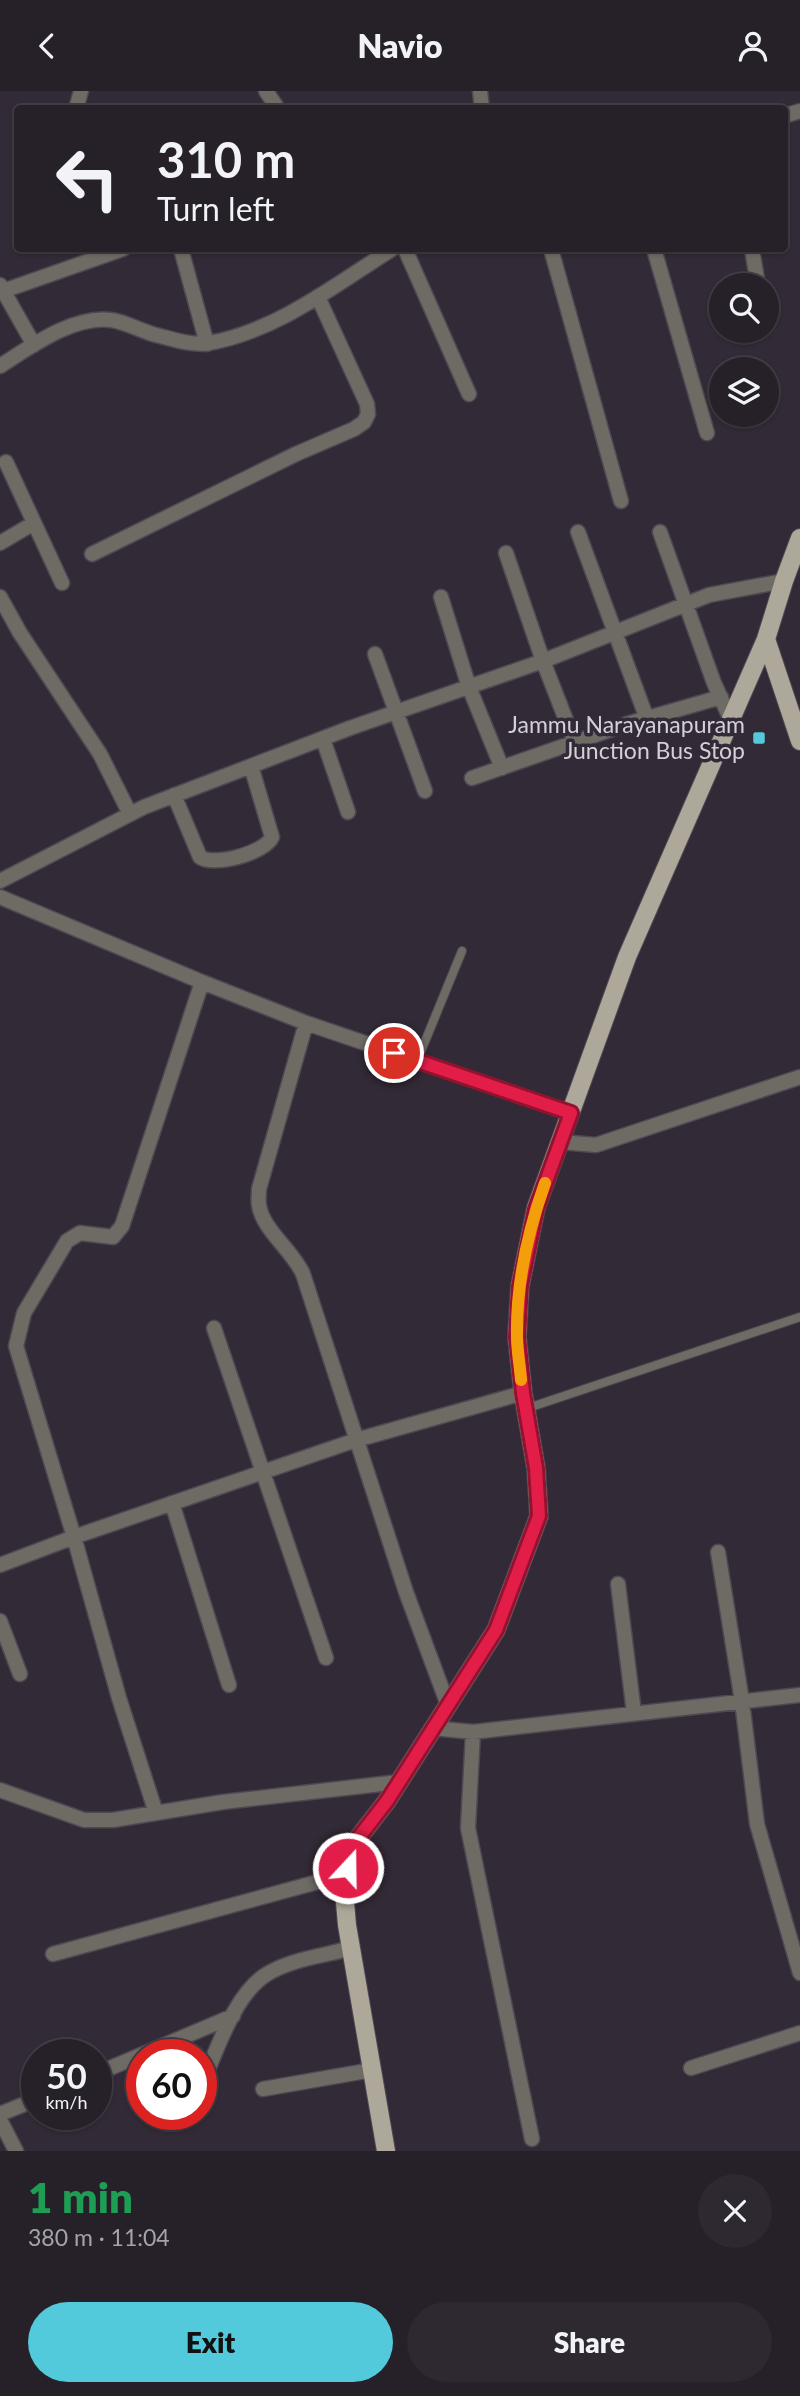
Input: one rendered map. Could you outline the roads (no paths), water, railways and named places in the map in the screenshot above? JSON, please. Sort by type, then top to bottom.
[{"type":"main road","points":[[386,2151],[351,1948],[344,1891],[347,1874],[356,1841],[399,1782],[496,1630],[539,1516],[536,1468],[524,1401],[517,1337],[520,1286],[536,1209],[626,957],[766,639],[800,538]]},
{"type":"main road","points":[[766,639],[800,741]]},
{"type":"street","points":[[34,345],[2,288],[114,252]]},
{"type":"street","points":[[182,252],[207,344]]},
{"type":"street","points":[[406,252],[468,394]]},
{"type":"street","points":[[552,252],[621,501]]},
{"type":"street","points":[[655,252],[706,433]]},
{"type":"street","points":[[752,252],[756,273]]},
{"type":"street","points":[[0,366],[64,329],[96,319],[113,320],[188,343],[207,344],[255,329],[300,309],[373,254]]},
{"type":"street","points":[[92,554],[296,454],[354,429],[363,422],[368,414],[367,404],[318,297]]},
{"type":"street","points":[[6,462],[62,583]]},
{"type":"street","points":[[0,543],[34,523]]},
{"type":"street","points":[[578,532],[647,719]]},
{"type":"street","points":[[660,533],[731,720]]},
{"type":"street","points":[[506,553],[575,743]]},
{"type":"street","points":[[0,881],[130,814],[174,795],[395,712],[543,661],[709,595],[784,581]]},
{"type":"street","points":[[0,597],[20,633],[100,754],[130,814]]},
{"type":"street","points":[[441,597],[469,687],[502,768]]},
{"type":"street","points":[[375,654],[425,791]]},
{"type":"street","points":[[472,778],[721,697]]},
{"type":"street","points":[[323,739],[348,812]]},
{"type":"street","points":[[174,795],[200,857],[214,863],[252,852],[269,843],[272,837],[251,766]]},
{"type":"street","points":[[0,897],[306,1023],[571,1113]]},
{"type":"street","points":[[156,1813],[119,1698],[16,1346],[24,1313],[67,1241],[80,1233],[113,1237],[122,1226],[202,982]]},
{"type":"street","points":[[306,1023],[259,1189],[258,1207],[265,1221],[295,1258],[303,1274],[406,1592],[448,1705]]},
{"type":"street","points":[[560,1142],[596,1145],[800,1077]]},
{"type":"street","points":[[214,1328],[326,1658]]},
{"type":"street","points":[[0,1565],[356,1440],[524,1401]]},
{"type":"street","points":[[172,1503],[229,1685]]},
{"type":"street","points":[[718,1552],[742,1701],[757,1824],[795,1934],[800,1973]]},
{"type":"street","points":[[618,1584],[634,1713]]},
{"type":"street","points":[[0,1621],[20,1674]]},
{"type":"street","points":[[433,1728],[473,1732],[800,1695]]},
{"type":"street","points":[[473,1732],[468,1828],[532,2139]]},
{"type":"street","points":[[0,1790],[84,1820],[113,1820],[223,1802],[399,1782]]},
{"type":"street","points":[[53,1954],[347,1874]]},
{"type":"street","points":[[217,2051],[245,1994],[267,1974],[351,1948]]},
{"type":"street","points":[[112,2067],[233,2016]]},
{"type":"street","points":[[691,2068],[800,2033]]},
{"type":"street","points":[[263,2089],[372,2070]]},
{"type":"street","points":[[0,2114],[21,2105]]},
{"type":"street","points":[[0,2120],[16,2151]]},
{"type":"lane","points":[[417,1061],[462,951]]},
{"type":"lane","points":[[524,1401],[800,1317]]},
{"type":"place","name":"Jammu Narayanapuram Junction Bus Stop","points":[[759,738]]}]
